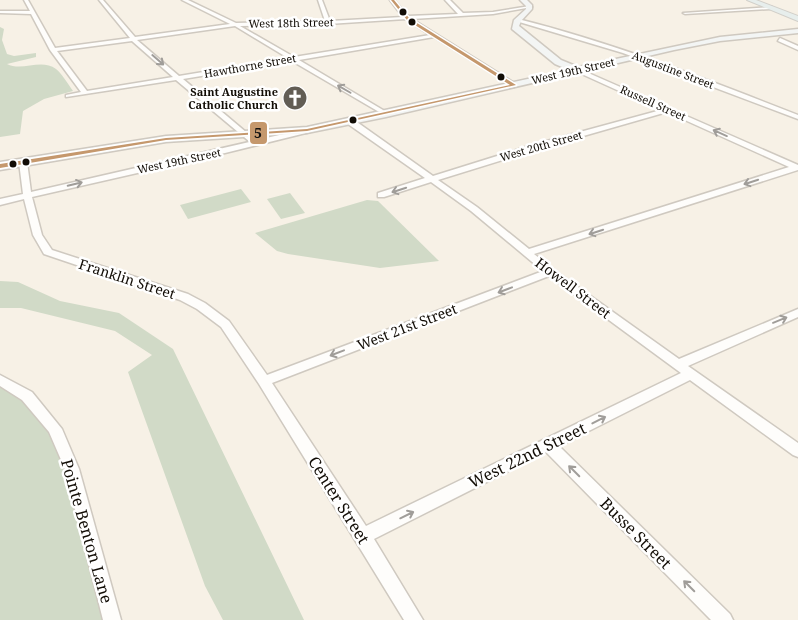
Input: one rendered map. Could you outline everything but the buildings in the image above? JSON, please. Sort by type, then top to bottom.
[{"type":"main road","points":[[750,0],[798,19]]},
{"type":"street","points":[[26,0],[53,50],[85,93]]},
{"type":"street","points":[[100,0],[135,39],[254,144]]},
{"type":"street","points":[[184,0],[236,25],[386,114]]},
{"type":"street","points":[[320,0],[328,23]]},
{"type":"street","points":[[392,0],[406,18],[514,85]]},
{"type":"street","points":[[447,0],[462,15]]},
{"type":"street","points":[[517,23],[530,7],[523,0]]},
{"type":"street","name":"West 18th Street","points":[[53,50],[236,25],[328,23],[500,14],[530,7]]},
{"type":"street","points":[[686,13],[770,8]]},
{"type":"street","points":[[0,12],[33,13]]},
{"type":"street","name":"Russell Street","points":[[508,20],[517,23],[558,62],[798,167]]},
{"type":"street","name":"Augustine Street","points":[[517,23],[580,36],[798,117]]},
{"type":"street","name":"West 19th Street","points":[[0,202],[254,144],[307,130],[351,122],[637,56],[694,44],[798,31]]},
{"type":"street","name":"Hawthorne Street","points":[[68,96],[433,36]]},
{"type":"street","points":[[780,40],[798,48]]},
{"type":"street","name":"West 20th Street","points":[[381,195],[667,110]]},
{"type":"street","name":"Howell Street","points":[[351,122],[474,209],[550,272],[798,451]]},
{"type":"street","points":[[0,166],[150,140],[307,130]]},
{"type":"street","name":"Franklin Street","points":[[23,162],[27,195],[40,242],[48,252],[166,290],[201,306],[225,324],[264,381]]},
{"type":"street","points":[[527,253],[798,167]]},
{"type":"street","name":"West 21st Street","points":[[264,381],[550,272]]},
{"type":"street","points":[[678,365],[798,313]]},
{"type":"street","name":"West 22nd Street","points":[[363,536],[691,374]]},
{"type":"street","name":"Pointe Benton Lane","points":[[0,380],[27,396],[55,429],[72,470],[112,620]]},
{"type":"street","name":"Center Street","points":[[264,381],[414,620]]},
{"type":"street","name":"Busse Street","points":[[548,445],[724,620]]},
{"type":"green space","points":[[0,27],[4,29],[2,40],[7,54],[14,56],[36,53],[36,57],[7,64],[19,67],[50,66],[58,71],[73,91],[44,99],[23,111],[20,134],[0,137]]},
{"type":"green space","points":[[241,189],[251,202],[188,219],[180,205]]},
{"type":"green space","points":[[290,193],[305,213],[281,219],[267,199]]},
{"type":"green space","points":[[367,200],[378,201],[439,261],[380,268],[288,254],[277,251],[255,233]]},
{"type":"green space","points":[[0,281],[18,282],[60,301],[119,313],[173,349],[304,620],[223,620],[205,586],[128,372],[152,355],[115,331],[21,308],[0,308]]},
{"type":"green space","points":[[0,380],[55,429],[112,620],[0,620]]},
{"type":"transit line","name":"5","points":[[392,0],[408,19],[514,85]]},
{"type":"transit line","name":"5","points":[[0,166],[166,139],[307,130],[514,85]]},
{"type":"place","name":"Saint Augustine Catholic Church","points":[[295,98]]}]
